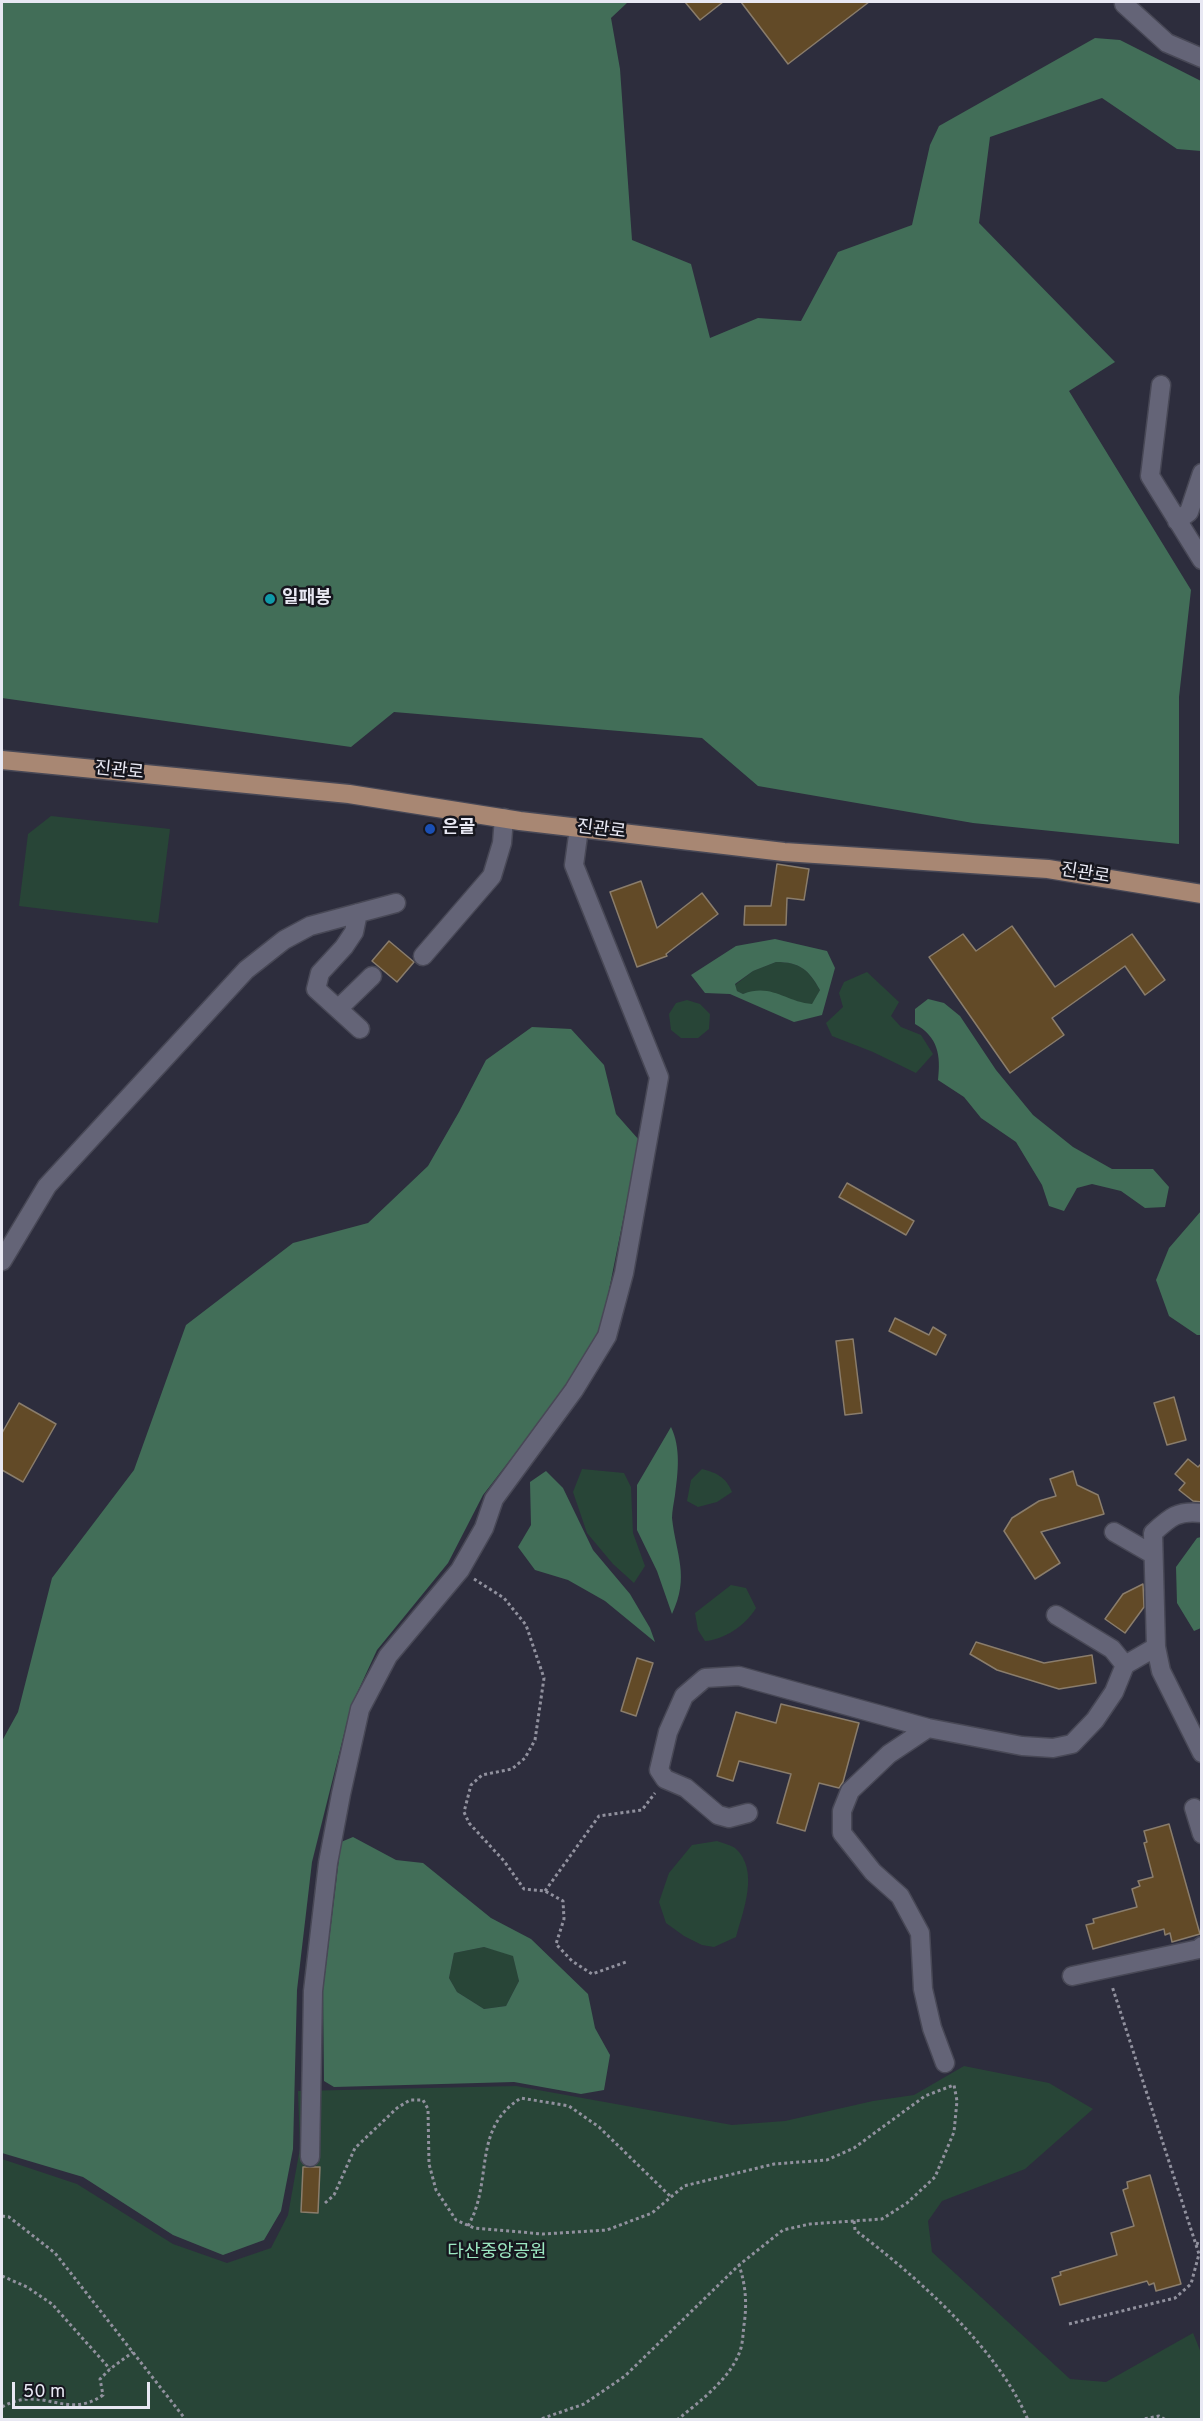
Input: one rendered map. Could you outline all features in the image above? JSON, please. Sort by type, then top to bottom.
[{"type":"main road","name":"진관로","points":[[2,760],[349,794],[504,818],[784,852],[1048,869],[1202,894]]},
{"type":"street","points":[[1124,4],[1167,43],[1202,58]]},
{"type":"street","points":[[1161,385],[1150,476],[1202,560]]},
{"type":"street","points":[[1178,521],[1189,512],[1202,473]]},
{"type":"street","points":[[423,957],[492,876],[502,843],[504,818]]},
{"type":"street","points":[[310,2157],[313,1991],[328,1863],[360,1708],[388,1656],[460,1570],[484,1528],[494,1498],[574,1390],[607,1336],[624,1273],[659,1077],[574,864],[579,828]]},
{"type":"street","points":[[2,1261],[46,1186],[246,970],[284,940],[310,926],[396,903]]},
{"type":"street","points":[[357,913],[354,932],[344,947],[320,973],[316,989],[360,1029]]},
{"type":"street","points":[[338,1009],[372,976]]},
{"type":"street","points":[[1202,1513],[1185,1510],[1166,1521],[1153,1533],[1152,1554],[1156,1647],[1161,1671],[1197,1748],[1202,1753]]},
{"type":"street","points":[[1114,1532],[1152,1554]]},
{"type":"street","points":[[1056,1615],[1112,1649],[1125,1665]]},
{"type":"street","points":[[748,1813],[729,1818],[718,1815],[686,1788],[665,1779],[659,1770],[668,1732],[684,1696],[705,1678],[739,1676],[928,1728],[1022,1746],[1053,1748],[1072,1744],[1095,1720],[1108,1701],[1125,1665],[1156,1647]]},
{"type":"street","points":[[928,1728],[889,1754],[850,1791],[842,1811],[842,1833],[873,1872],[900,1896],[920,1933],[923,1989],[932,2028],[945,2063]]},
{"type":"street","points":[[1194,1808],[1202,1834]]},
{"type":"street","points":[[1072,1976],[1106,1967],[1201,1951]]},
{"type":"path","points":[[460,1570],[504,1598],[526,1625],[544,1678],[535,1740],[525,1758],[512,1770],[482,1775],[471,1785],[464,1812],[470,1824],[504,1861],[524,1889],[545,1891],[563,1901],[564,1919],[556,1944],[572,1961],[592,1974],[626,1962]]},
{"type":"path","points":[[545,1891],[599,1816],[642,1810],[665,1779]]},
{"type":"path","points":[[1069,2324],[1175,2298],[1191,2284],[1199,2254],[1106,1967]]},
{"type":"path","points":[[325,2203],[334,2195],[355,2148],[397,2108],[410,2100],[423,2100],[428,2109],[429,2164],[436,2190],[456,2220],[474,2228],[543,2234],[607,2230],[652,2213],[684,2186],[774,2164],[827,2160],[854,2148],[925,2096],[954,2085],[957,2101],[954,2132],[935,2177],[907,2203],[882,2218],[810,2224],[783,2230],[739,2265],[624,2376],[584,2404],[538,2420]]},
{"type":"path","points":[[468,2226],[476,2212],[482,2186],[485,2153],[493,2127],[507,2107],[521,2098],[569,2106],[599,2127],[671,2197]]},
{"type":"path","points":[[2,2216],[9,2217],[55,2253],[186,2420]]},
{"type":"path","points":[[854,2221],[855,2230],[889,2256],[944,2306],[1007,2378],[1028,2420]]},
{"type":"path","points":[[1196,2243],[1202,2244]]},
{"type":"path","points":[[677,2420],[701,2401],[728,2372],[741,2349],[747,2307],[745,2281],[739,2265]]},
{"type":"path","points":[[2,2276],[27,2287],[51,2304],[110,2369]]},
{"type":"path","points":[[2,2407],[10,2402],[32,2399],[58,2406],[79,2409],[86,2407],[103,2395],[100,2379],[133,2352]]},
{"type":"path","points":[[1139,2420],[1159,2416],[1166,2420]]},
{"type":"green space","points":[[2,2],[628,2],[611,18],[620,69],[632,240],[691,264],[710,338],[758,318],[801,321],[838,252],[912,225],[930,145],[939,126],[1095,38],[1120,40],[1201,81],[1201,151],[1177,149],[1102,98],[990,137],[979,223],[1115,362],[1069,391],[1191,590],[1179,697],[1179,844],[973,823],[758,786],[702,738],[394,712],[351,747],[2,698]]},
{"type":"green space","points":[[51,816],[170,829],[158,923],[19,906],[28,834]]},
{"type":"green space","points":[[775,939],[827,951],[835,968],[822,1015],[794,1022],[730,994],[705,993],[691,975],[736,946]],"holes":[[[776,962],[784,962],[808,972],[816,983],[820,990],[812,1004],[770,992],[753,991],[743,994],[737,991],[735,984],[753,971]]]},
{"type":"green space","points":[[776,962],[798,966],[808,972],[820,990],[812,1005],[769,993],[743,994],[737,991],[735,985],[753,971]]},
{"type":"green space","points":[[867,972],[899,1002],[891,1016],[901,1027],[921,1035],[933,1054],[916,1073],[873,1052],[832,1036],[826,1023],[843,1007],[839,993],[844,982]]},
{"type":"green space","points":[[928,999],[944,1003],[960,1016],[996,1070],[1033,1115],[1073,1147],[1112,1169],[1153,1169],[1169,1187],[1165,1207],[1145,1208],[1121,1191],[1092,1184],[1077,1188],[1064,1211],[1049,1206],[1042,1185],[1016,1142],[981,1118],[964,1097],[938,1080],[939,1063],[936,1048],[929,1035],[915,1024],[915,1009]]},
{"type":"green space","points":[[687,1000],[700,1004],[710,1014],[709,1029],[698,1038],[681,1038],[671,1030],[669,1014],[676,1003]]},
{"type":"green space","points":[[532,1027],[571,1029],[604,1065],[616,1114],[639,1140],[600,1335],[568,1385],[483,1495],[448,1563],[377,1650],[351,1706],[312,1862],[297,1990],[293,2149],[281,2211],[264,2240],[223,2255],[173,2235],[83,2177],[2,2153],[2,1741],[18,1712],[52,1578],[134,1470],[186,1325],[293,1243],[368,1223],[428,1166],[486,1060]]},
{"type":"green space","points":[[1201,1211],[1202,1335],[1197,1335],[1169,1316],[1156,1280],[1169,1248]]},
{"type":"green space","points":[[671,1427],[678,1460],[672,1518],[681,1577],[672,1614],[657,1571],[637,1530],[637,1485]]},
{"type":"green space","points":[[582,1469],[624,1473],[631,1487],[633,1533],[645,1566],[634,1583],[613,1564],[587,1533],[573,1492]]},
{"type":"green space","points":[[702,1469],[720,1476],[732,1492],[717,1502],[698,1507],[687,1501],[691,1480]]},
{"type":"green space","points":[[546,1471],[563,1488],[593,1550],[630,1594],[650,1628],[655,1642],[605,1601],[568,1580],[535,1570],[518,1547],[531,1525],[530,1482]]},
{"type":"green space","points":[[1201,1537],[1201,1628],[1194,1631],[1177,1603],[1176,1567],[1197,1538]]},
{"type":"green space","points":[[731,1585],[746,1588],[756,1608],[746,1620],[727,1635],[705,1641],[698,1630],[695,1613]]},
{"type":"green space","points":[[353,1837],[396,1860],[423,1863],[491,1918],[531,1939],[588,1994],[595,2028],[610,2055],[604,2090],[581,2094],[514,2082],[334,2087],[324,2081],[323,1990],[341,1842]],"holes":[[[484,1947],[513,1956],[519,1981],[506,2006],[484,2009],[457,1992],[449,1978],[454,1953]]]},
{"type":"green space","points":[[717,1841],[735,1848],[743,1857],[747,1868],[748,1891],[736,1937],[714,1947],[702,1945],[684,1936],[666,1923],[659,1902],[669,1873],[692,1845]]},
{"type":"green space","points":[[484,1947],[513,1955],[519,1981],[506,2006],[484,2009],[457,1992],[449,1978],[454,1953]]},
{"type":"green space","name":"다산중앙공원","points":[[964,2066],[1049,2083],[1093,2109],[1025,2169],[942,2201],[928,2221],[932,2252],[1070,2379],[1106,2382],[1193,2333],[1201,2353],[1201,2419],[2,2419],[2,2159],[77,2184],[173,2244],[227,2263],[271,2248],[288,2215],[300,2148],[298,2091],[516,2086],[732,2125],[785,2121],[873,2101],[914,2095]]},
{"type":"building","points":[[685,2],[723,2],[700,20]]},
{"type":"building","points":[[741,2],[869,2],[788,64]]},
{"type":"building","points":[[777,864],[809,869],[804,900],[787,898],[786,925],[744,925],[745,906],[771,906]]},
{"type":"building","points":[[641,881],[657,928],[702,893],[718,914],[666,954],[667,956],[637,967],[610,892]]},
{"type":"building","points":[[1012,926],[1055,987],[1132,934],[1165,980],[1145,995],[1125,966],[1052,1018],[1064,1035],[1010,1073],[929,957],[963,934],[976,951]]},
{"type":"building","points":[[389,941],[414,962],[397,982],[372,961]]},
{"type":"building","points":[[847,1183],[914,1221],[906,1235],[839,1197]]},
{"type":"building","points":[[895,1318],[929,1335],[933,1327],[946,1335],[936,1355],[889,1331]]},
{"type":"building","points":[[853,1339],[862,1413],[845,1415],[836,1341]]},
{"type":"building","points":[[1174,1397],[1186,1440],[1167,1445],[1154,1403]]},
{"type":"building","points":[[19,1403],[56,1424],[23,1482],[2,1470],[2,1433]]},
{"type":"building","points":[[1188,1459],[1198,1467],[1202,1463],[1202,1502],[1193,1501],[1179,1490],[1185,1483],[1175,1474]]},
{"type":"building","points":[[1073,1471],[1077,1485],[1098,1495],[1104,1514],[1041,1532],[1060,1563],[1035,1579],[1004,1531],[1012,1518],[1039,1501],[1056,1496],[1050,1479]]},
{"type":"building","points":[[1143,1584],[1144,1607],[1125,1633],[1105,1619],[1123,1594]]},
{"type":"building","points":[[976,1642],[1044,1663],[1092,1655],[1096,1683],[1059,1689],[997,1670],[970,1654]]},
{"type":"building","points":[[637,1658],[653,1663],[636,1716],[621,1711]]},
{"type":"building","points":[[781,1704],[859,1723],[843,1782],[839,1788],[819,1783],[805,1831],[777,1823],[791,1774],[739,1761],[733,1781],[717,1776],[736,1712],[776,1723]]},
{"type":"building","points":[[1169,1824],[1200,1934],[1172,1942],[1170,1933],[1165,1935],[1164,1929],[1093,1949],[1086,1925],[1094,1923],[1093,1919],[1137,1907],[1132,1889],[1140,1886],[1138,1881],[1153,1877],[1144,1843],[1147,1842],[1144,1831]]},
{"type":"building","points":[[303,2167],[320,2167],[318,2213],[301,2212]]},
{"type":"building","points":[[1150,2175],[1181,2284],[1156,2291],[1154,2283],[1149,2285],[1147,2281],[1060,2305],[1052,2278],[1061,2275],[1060,2272],[1117,2255],[1111,2233],[1134,2226],[1123,2190],[1128,2188],[1127,2182]]},
{"type":"place","name":"일패봉","points":[[270,599]]},
{"type":"place","name":"은골","points":[[430,829]]}]
